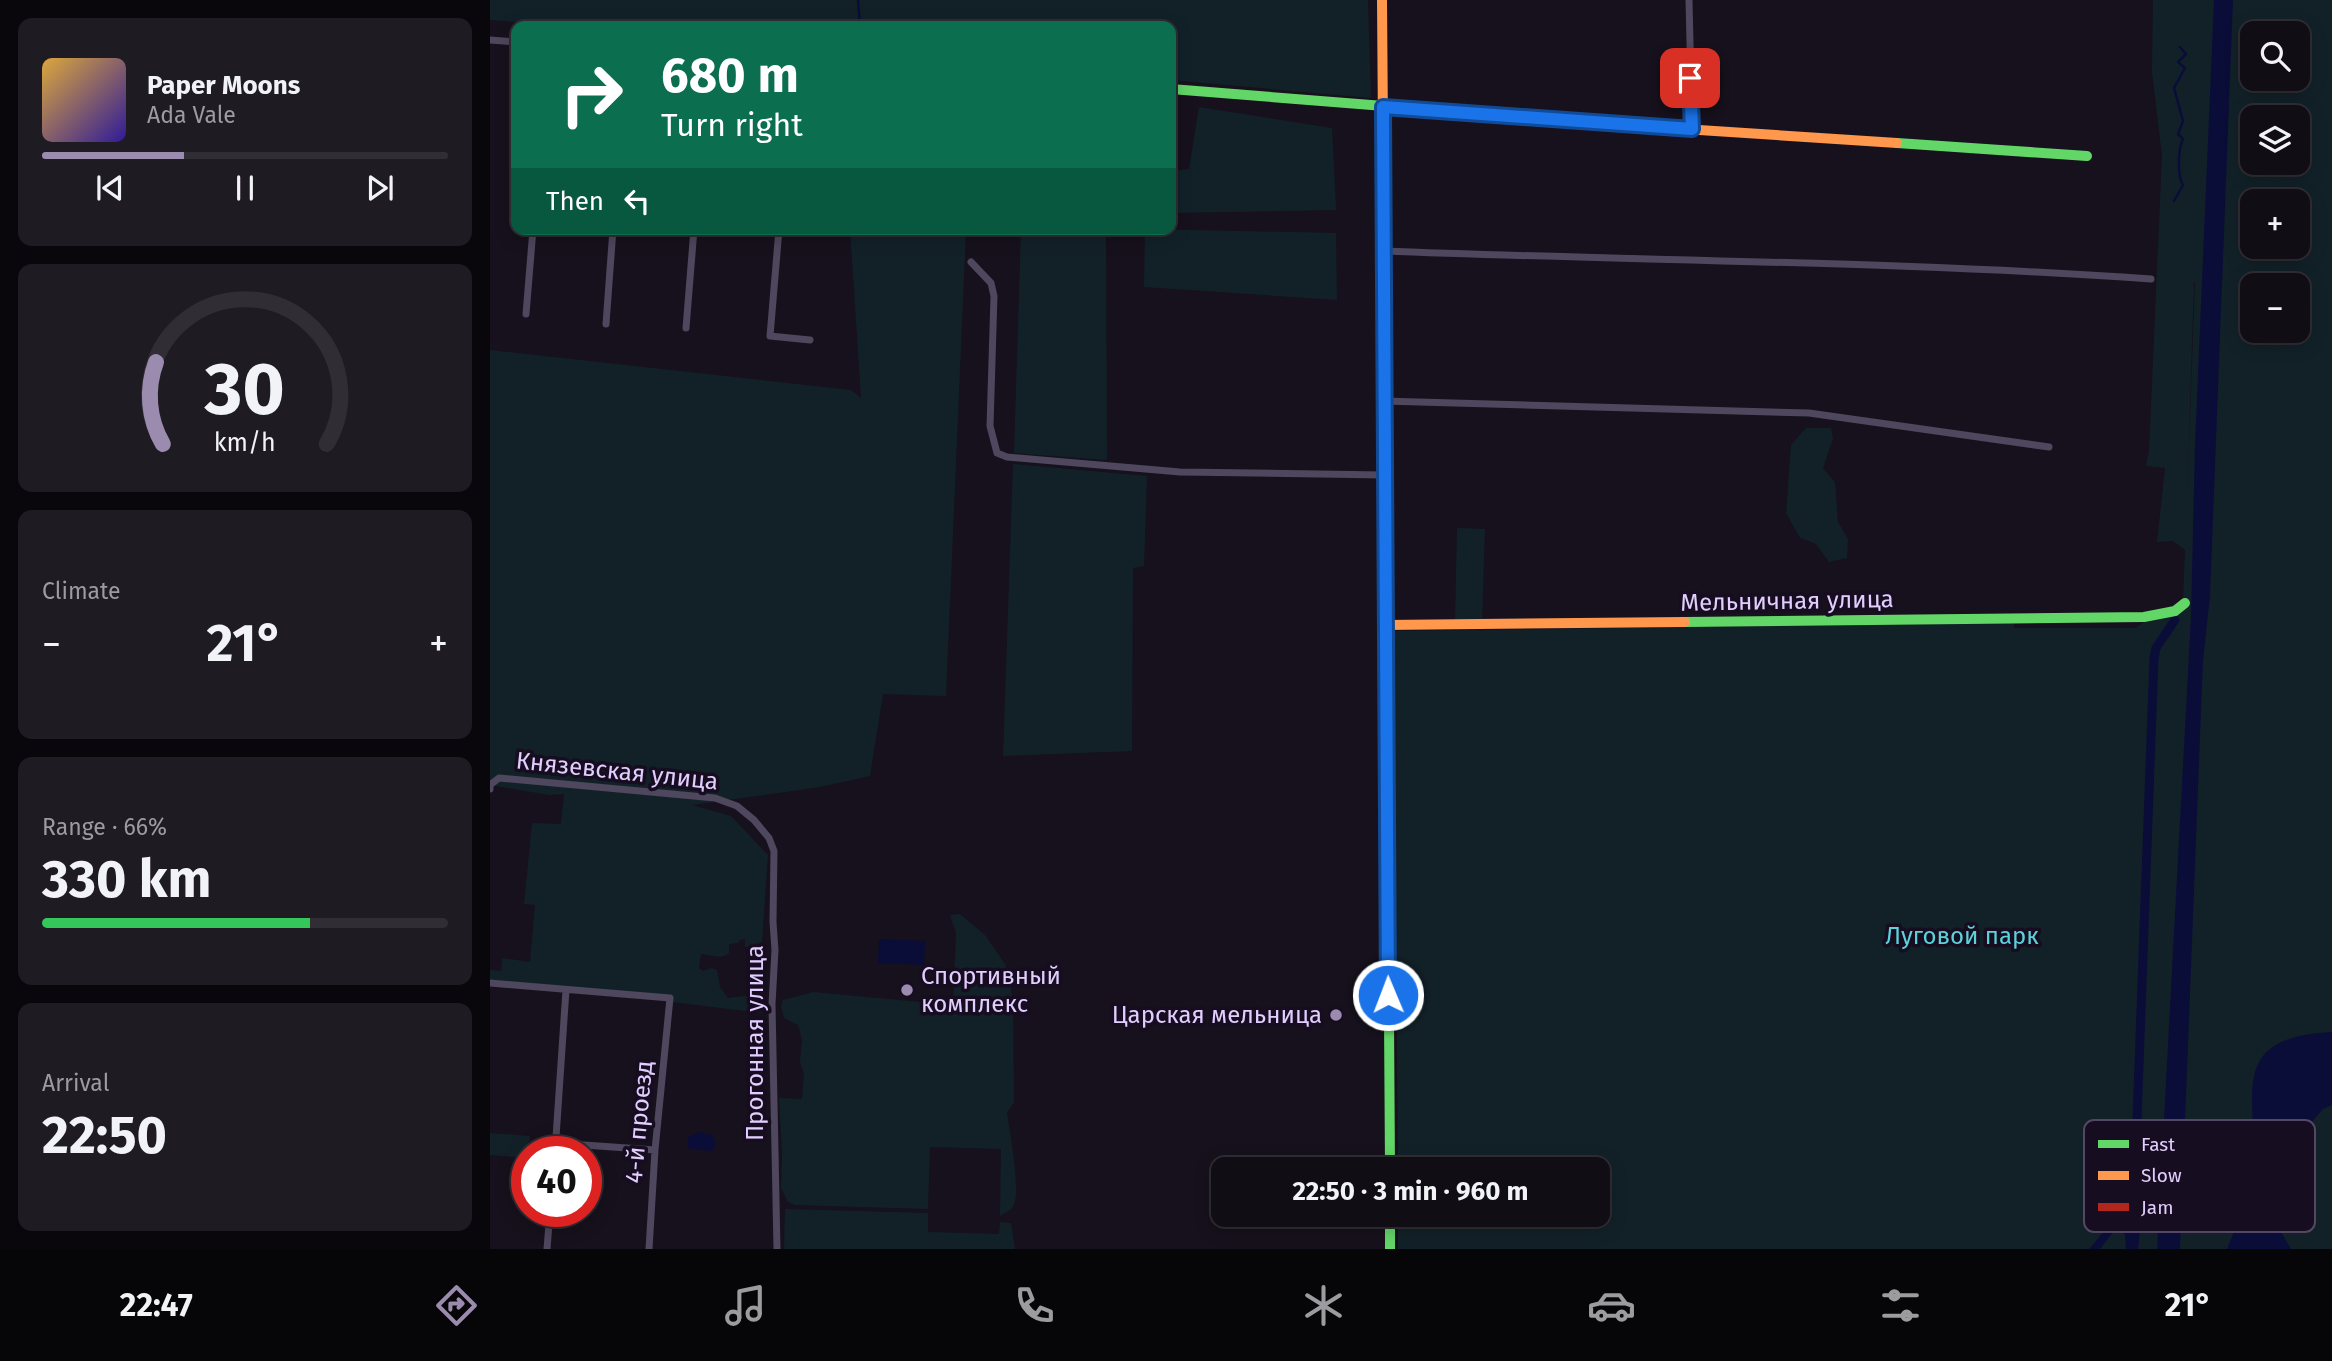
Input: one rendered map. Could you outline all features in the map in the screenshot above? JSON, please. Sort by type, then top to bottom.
[{"type":"street","points":[[1382,0],[1390,1157]]},
{"type":"street","points":[[1689,0],[1692,129]]},
{"type":"street","points":[[490,40],[511,42]]},
{"type":"street","points":[[1176,89],[2087,156]]},
{"type":"street","points":[[526,314],[533,235]]},
{"type":"street","points":[[606,324],[613,235]]},
{"type":"street","points":[[686,328],[694,235]]},
{"type":"street","points":[[778,235],[770,336],[810,340]]},
{"type":"street","points":[[1383,251],[1817,262],[2018,270],[2151,279]]},
{"type":"street","points":[[971,262],[991,283],[994,296],[990,426],[997,453],[1007,457],[1180,472],[1384,475]]},
{"type":"street","points":[[1383,401],[1810,413],[2049,447]]},
{"type":"street","name":"Мельничная улица","points":[[1385,625],[2144,617],[2175,611],[2185,603]]},
{"type":"street","name":"Князевская улица","points":[[490,787],[499,778],[716,798],[737,806],[754,820],[769,838]]},
{"type":"street","name":"Прогонная улица","points":[[769,838],[774,851],[772,922],[775,950],[772,1004],[777,1249]]},
{"type":"street","points":[[490,983],[566,990],[556,1136]]},
{"type":"street","name":"4-й проезд","points":[[566,990],[670,998],[655,1150],[649,1249]]},
{"type":"street","points":[[602,1148],[655,1150]]},
{"type":"street","points":[[547,1249],[549,1227]]},
{"type":"street","points":[[1390,1227],[1390,1249]]},
{"type":"green space","points":[[490,0],[1368,0],[1371,98],[1176,80],[1176,21],[490,20]]},
{"type":"green space","name":"Луговой парк","points":[[2153,0],[2332,0],[2332,1249],[1398,1249],[1398,1227],[1610,1227],[1610,1157],[1398,1157],[1394,752],[1390,631],[2014,623],[2014,628],[2135,628],[2155,613],[2183,600],[2185,550],[2173,541],[2157,542],[2165,468],[2146,466],[2149,451],[2162,156],[2152,72]],"holes":[[[2194,282],[2195,282],[2187,500]]]},
{"type":"green space","points":[[1199,107],[1332,128],[1336,210],[1176,213],[1176,170],[1189,169]]},
{"type":"green space","points":[[1176,230],[1336,233],[1337,300],[1144,287],[1145,235],[1176,235]]},
{"type":"green space","points":[[850,235],[966,235],[946,696],[883,694],[870,776],[820,787],[692,805],[731,816],[768,855],[761,955],[757,957],[757,946],[745,947],[745,939],[740,940],[738,943],[729,944],[729,953],[723,956],[701,954],[699,968],[703,971],[711,968],[717,970],[720,987],[728,998],[761,994],[762,1013],[490,980],[490,970],[501,971],[502,958],[530,962],[535,905],[524,904],[532,823],[561,824],[564,794],[549,795],[490,785],[490,350],[851,390],[861,398]]},
{"type":"green space","points":[[1021,235],[1106,235],[1107,460],[1014,453]]},
{"type":"green space","points":[[1806,428],[1831,428],[1833,438],[1823,468],[1835,482],[1838,522],[1848,539],[1847,558],[1829,562],[1816,544],[1800,538],[1786,513],[1791,445]]},
{"type":"green space","points":[[1013,464],[1147,476],[1144,566],[1133,568],[1132,751],[1003,756]]},
{"type":"green space","points":[[1457,528],[1485,529],[1482,622],[1455,622]]},
{"type":"green space","points":[[960,914],[985,935],[1005,964],[1009,975],[1013,1002],[1014,1102],[1007,1113],[1016,1183],[1013,1207],[1000,1216],[1001,1149],[930,1147],[928,1209],[795,1205],[788,1202],[781,1188],[779,1098],[802,1099],[804,1074],[800,1062],[802,1040],[798,1025],[784,1018],[781,1007],[783,1000],[813,992],[953,1005],[956,933],[950,915]]},
{"type":"green space","points":[[490,1133],[530,1136],[511,1136],[511,1157],[490,1155]]},
{"type":"green space","points":[[785,1209],[928,1213],[928,1232],[999,1234],[1000,1222],[1011,1223],[1015,1249],[784,1249]]},
{"type":"shaded area","points":[[2214,0],[2233,0],[2210,596],[2203,661],[2185,1120],[2164,1120],[2191,616],[2195,444]]},
{"type":"shaded area","points":[[879,939],[925,941],[924,965],[878,963]]},
{"type":"shaded area","points":[[2332,1032],[2332,1105],[2323,1109],[2313,1120],[2252,1120],[2254,1076],[2261,1059],[2275,1046],[2298,1036]]},
{"type":"shaded area","points":[[2134,1109],[2138,1109],[2138,1120],[2133,1120]]},
{"type":"shaded area","points":[[700,1132],[712,1135],[715,1147],[711,1151],[688,1148],[688,1137]]},
{"type":"shaded area","points":[[2103,1232],[2113,1232],[2100,1249],[2089,1249]]},
{"type":"shaded area","points":[[2122,1232],[2140,1232],[2138,1249],[2126,1249]]},
{"type":"shaded area","points":[[2158,1232],[2181,1232],[2180,1249],[2157,1249]]},
{"type":"shaded area","points":[[2234,1232],[2281,1232],[2291,1249],[2227,1249]]},
{"type":"waterway","points":[[858,0],[860,21]]},
{"type":"waterway","points":[[2174,201],[2183,185],[2179,162],[2183,139],[2178,134],[2183,121],[2174,88],[2185,68],[2178,62],[2186,54],[2180,47]]},
{"type":"waterway","points":[[2137,1119],[2154,658],[2156,648],[2175,620]]},
{"type":"traffic: fast","points":[[1176,89],[1622,125]]},
{"type":"traffic: fast","points":[[1897,143],[2087,156]]},
{"type":"traffic: fast","points":[[1685,622],[2144,617],[2175,611],[2185,603]]},
{"type":"traffic: fast","points":[[1387,716],[1390,1157]]},
{"type":"traffic: fast","points":[[1390,1227],[1390,1249]]},
{"type":"traffic: slow","points":[[1382,0],[1385,389]]},
{"type":"traffic: slow","points":[[1622,125],[1897,143]]},
{"type":"traffic: slow","points":[[1385,625],[1685,622]]},
{"type":"traffic: jam","points":[[1385,389],[1387,716]]},
{"type":"place","name":"Спортивный комплекс","points":[[907,990]]},
{"type":"place","name":"Царская мельница","points":[[1336,1015]]},
{"type":"route","points":[[1388,995],[1383,107],[1692,129],[1690,78]]}]
